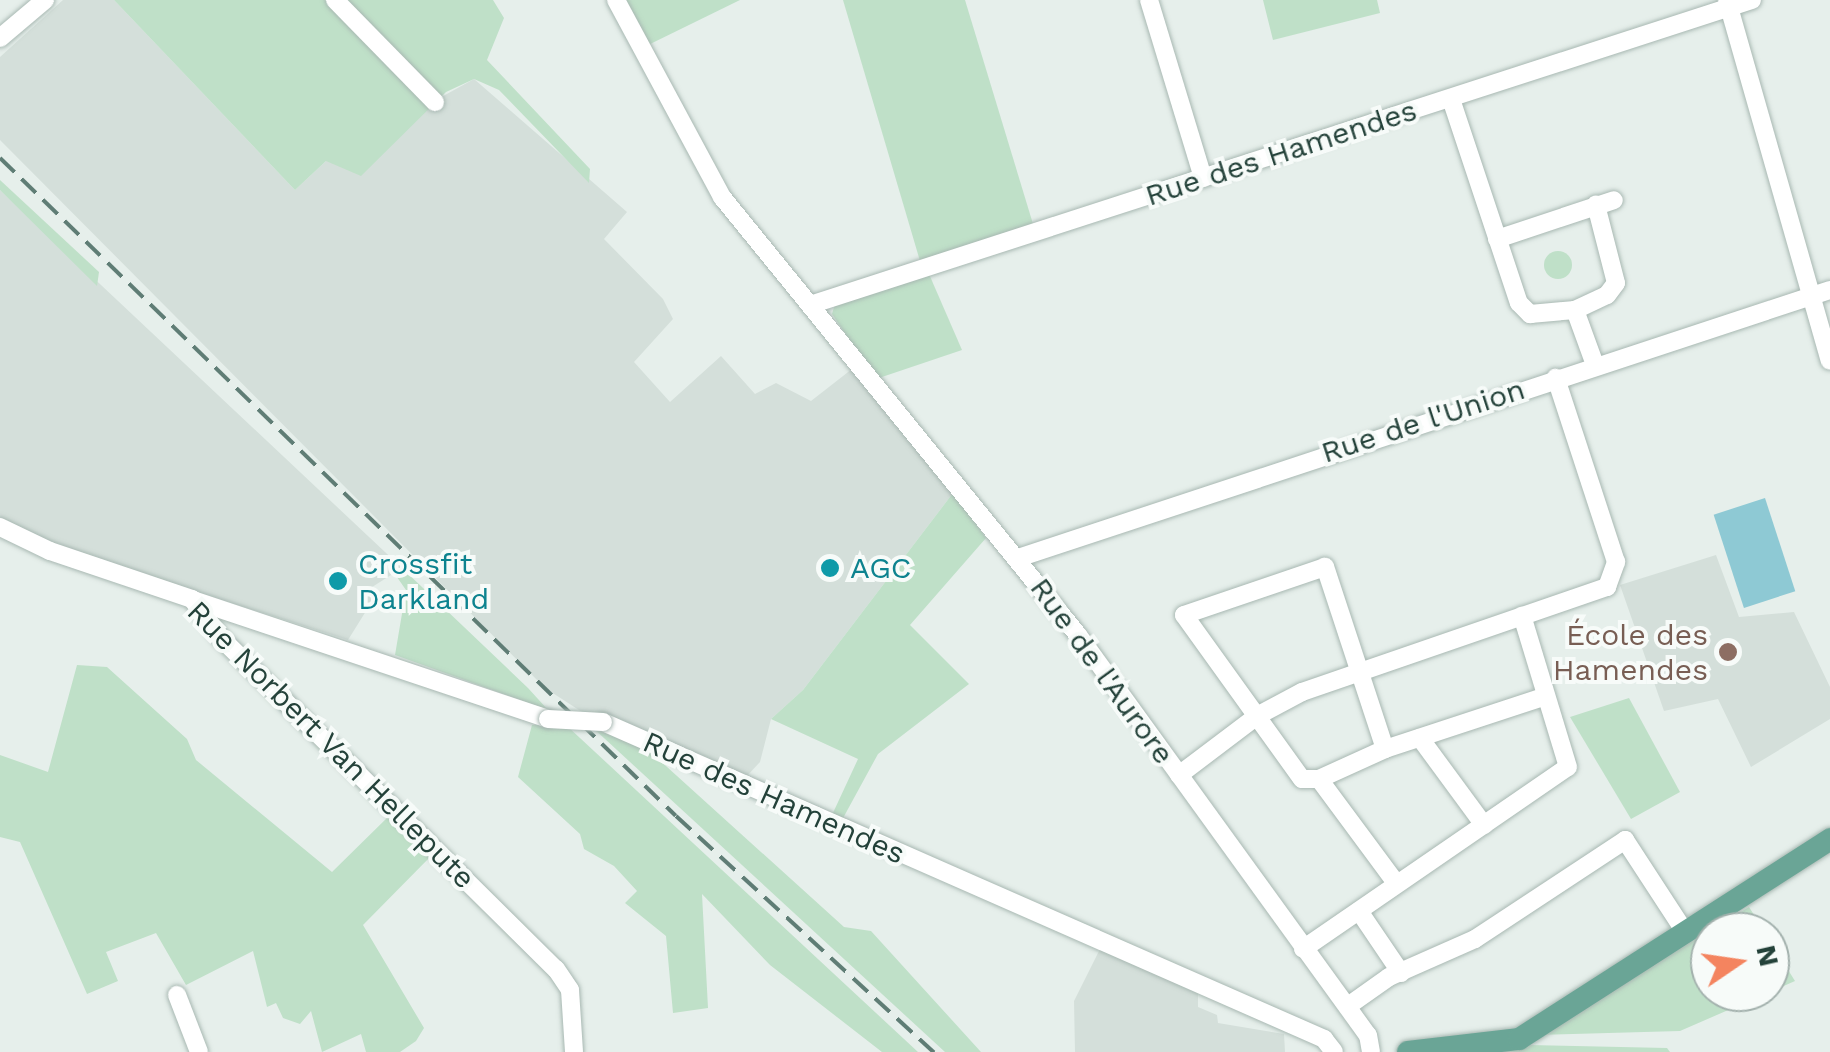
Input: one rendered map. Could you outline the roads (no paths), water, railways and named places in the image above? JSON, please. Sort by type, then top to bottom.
[{"type":"main road","points":[[1408,1052],[1519,1039],[1830,839]]},
{"type":"street","points":[[0,38],[45,0]]},
{"type":"street","points":[[335,0],[435,102]]},
{"type":"street","name":"Rue de l'Aurore","points":[[616,0],[722,197],[1018,558],[1348,1006],[1368,1035],[1371,1052]]},
{"type":"street","points":[[1150,0],[1203,178]]},
{"type":"street","name":"Rue des Hamendes","points":[[810,306],[1451,99],[1728,4],[1752,0]]},
{"type":"street","points":[[1728,4],[1821,293],[1830,362]]},
{"type":"street","points":[[1451,99],[1497,239],[1519,304],[1530,314],[1575,310],[1607,295],[1616,283],[1605,202],[1497,239]]},
{"type":"street","name":"Rue de l'Union","points":[[1018,558],[1821,293]]},
{"type":"street","points":[[1575,310],[1595,365]]},
{"type":"street","points":[[1179,775],[1257,716],[1360,670],[1607,588],[1615,576],[1616,562],[1556,378]]},
{"type":"street","name":"Rue Norbert Van Hellepute","points":[[0,526],[50,551],[192,600],[221,638],[556,968],[570,990],[574,1052]]},
{"type":"street","points":[[1385,749],[1325,568],[1184,614],[1302,778],[1320,778],[1385,749],[1546,696]]},
{"type":"street","name":"Rue des Hamendes","points":[[192,600],[548,719],[603,722],[1324,1039],[1334,1052]]},
{"type":"street","points":[[1304,949],[1568,768],[1522,616]]},
{"type":"street","points":[[1420,738],[1484,825]]},
{"type":"street","points":[[1320,778],[1396,883]]},
{"type":"street","points":[[1348,1006],[1401,973],[1475,939],[1625,840],[1685,932]]},
{"type":"street","points":[[1359,911],[1401,973]]},
{"type":"street","points":[[176,995],[199,1052]]},
{"type":"water","points":[[1765,498],[1795,591],[1744,608],[1714,515]]},
{"type":"railway","points":[[0,158],[676,816],[934,1052]]},
{"type":"place","name":"AGC","points":[[830,568]]},
{"type":"place","name":"Crossfit Darkland","points":[[338,581]]},
{"type":"place","name":"École des Hamendes","points":[[1728,652]]}]
